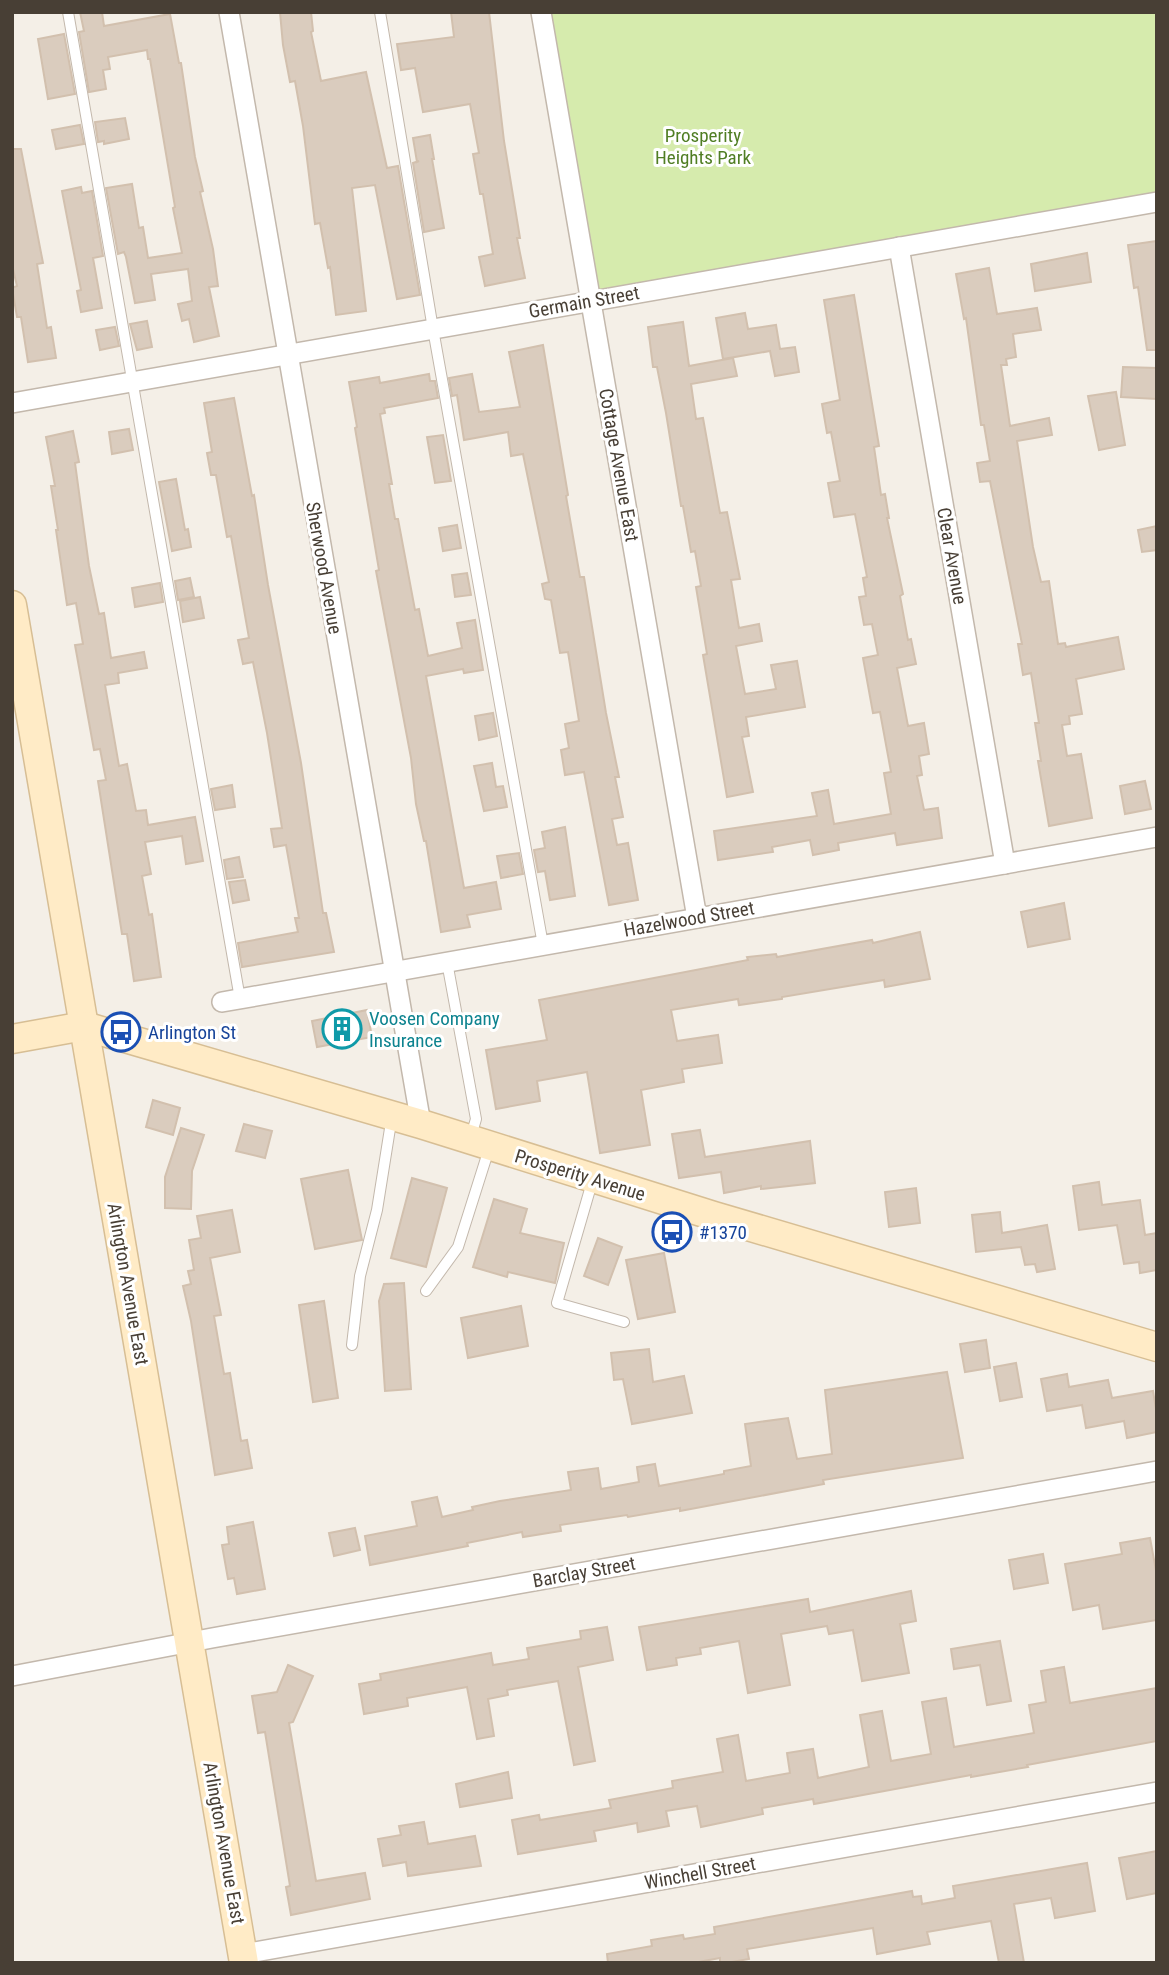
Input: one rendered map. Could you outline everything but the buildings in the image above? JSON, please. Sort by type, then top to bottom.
[{"type":"street","name":"Sherwood Avenue","points":[[229,12],[421,1124]]},
{"type":"street","name":"Cottage Avenue East","points":[[541,12],[697,918]]},
{"type":"street","name":"Germain Street","points":[[12,403],[1157,202]]},
{"type":"street","name":"Clear Avenue","points":[[899,247],[1005,864]]},
{"type":"street","name":"Arlington Avenue East","points":[[12,605],[244,1958]]},
{"type":"street","name":"Hazelwood Street","points":[[231,1000],[1157,837]]},
{"type":"street","points":[[12,1039],[85,1026]]},
{"type":"street","name":"Prosperity Avenue","points":[[85,1026],[421,1124],[593,1179],[1157,1347]]},
{"type":"street","name":"Barclay Street","points":[[12,1676],[1157,1471]]},
{"type":"street","name":"Winchell Street","points":[[244,1958],[1157,1792]]},
{"type":"lane","points":[[68,12],[133,382],[231,1000]]},
{"type":"lane","points":[[380,12],[433,329],[543,945]]},
{"type":"lane","points":[[426,1291],[458,1247],[480,1143],[447,962]]},
{"type":"lane","points":[[352,1345],[360,1276],[377,1210],[392,1116]]},
{"type":"lane","points":[[593,1179],[557,1303],[624,1322]]},
{"type":"green space","name":"Prosperity Heights Park","points":[[547,12],[1157,12],[1157,202],[591,301]]},
{"type":"place","name":"Voosen Company Insurance","points":[[342,1029]]},
{"type":"place","name":"Arlington St","points":[[121,1032]]},
{"type":"place","name":"#1370","points":[[672,1232]]}]
